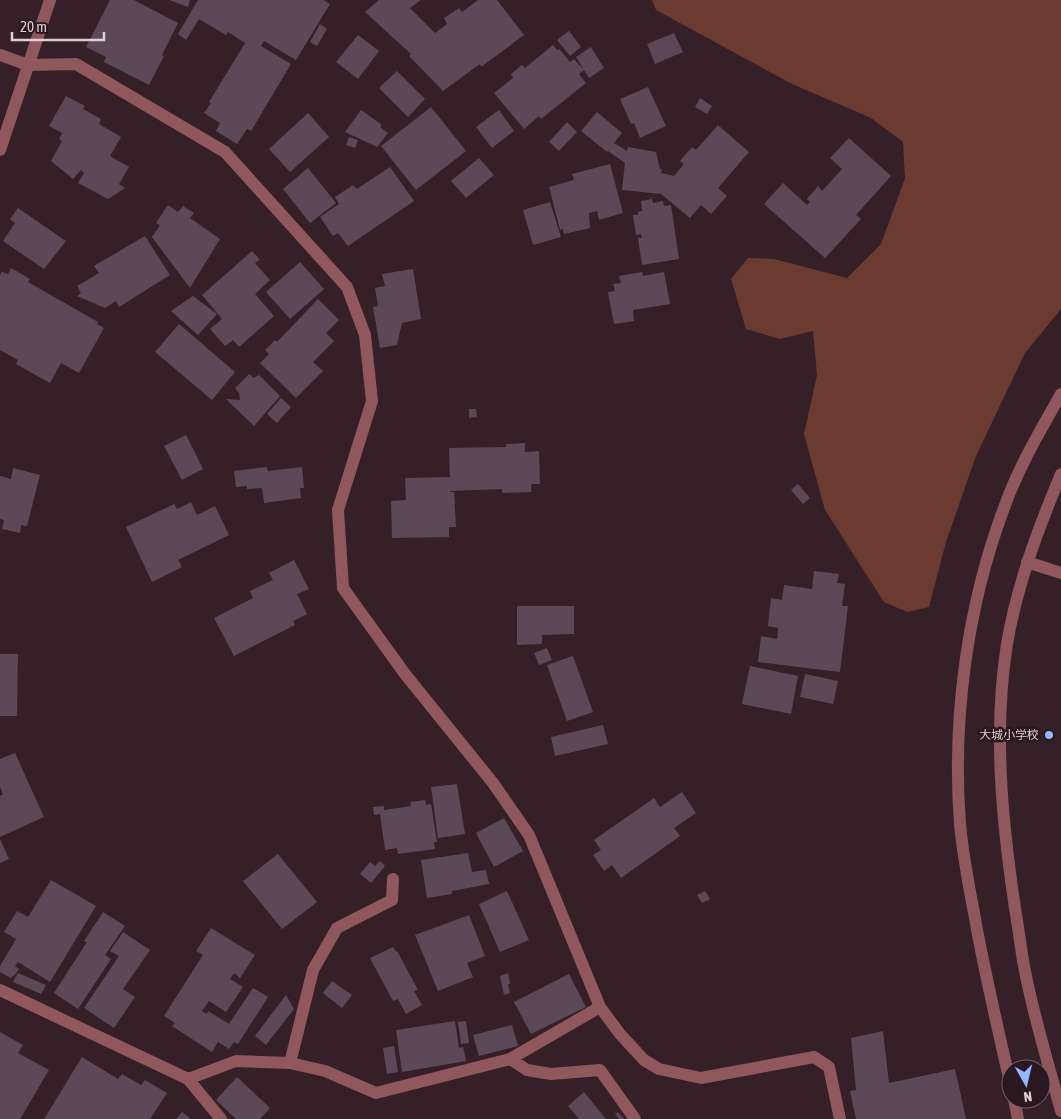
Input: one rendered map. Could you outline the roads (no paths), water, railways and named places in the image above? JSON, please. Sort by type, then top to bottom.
[{"type":"street","points":[[0,150],[50,0]]},
{"type":"street","points":[[0,55],[28,65],[76,64],[225,152],[347,287],[365,335],[372,401],[338,510],[343,588],[405,674],[493,783],[529,836],[600,1007],[620,1034],[644,1060],[659,1069],[701,1078],[814,1057],[829,1067],[840,1119]]},
{"type":"street","points":[[1005,1059],[966,871],[960,824],[958,783],[960,714],[970,633],[986,564],[1004,508],[1032,444],[1061,394]]},
{"type":"street","points":[[1061,474],[1027,562],[1011,626],[1004,671],[1000,741],[1003,820],[1026,976],[1061,1112]]},
{"type":"street","points":[[1027,562],[1061,572]]},
{"type":"street","points":[[290,1063],[313,970],[337,928],[392,900],[394,879]]},
{"type":"street","points":[[0,990],[188,1079],[221,1119]]},
{"type":"street","points":[[188,1079],[236,1061],[290,1063],[325,1071],[376,1094],[510,1059],[600,1007]]},
{"type":"street","points":[[510,1059],[527,1070],[551,1074],[600,1070],[635,1119]]},
{"type":"place","name":"大城小学校","points":[[1049,735]]}]
